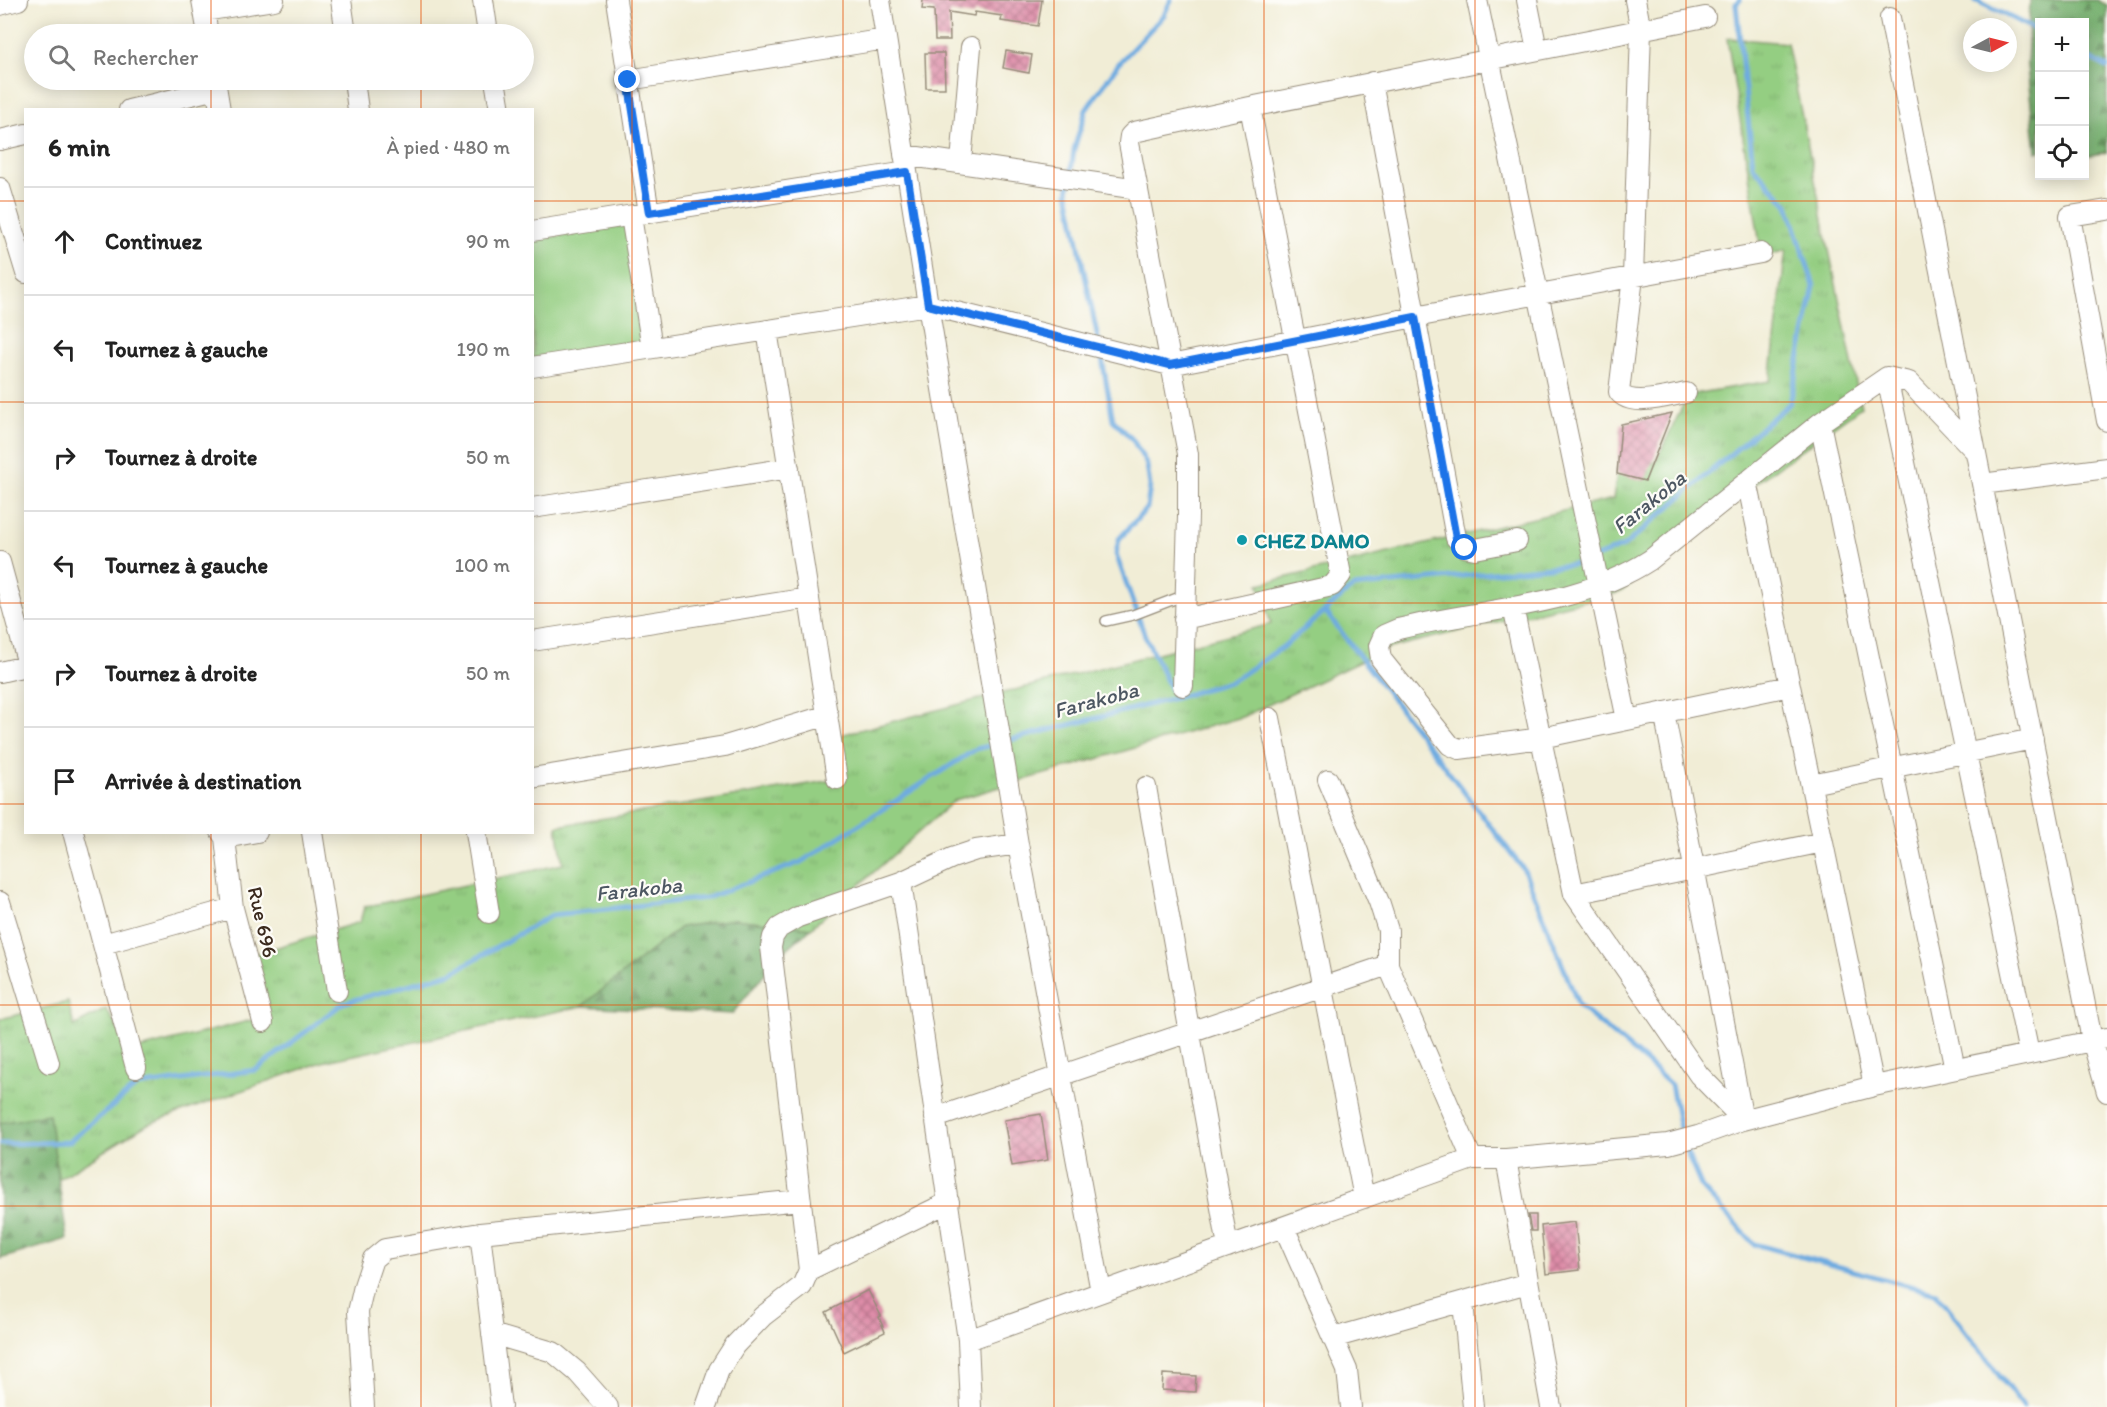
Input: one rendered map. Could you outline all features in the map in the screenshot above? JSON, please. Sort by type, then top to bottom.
[{"type":"street","points":[[0,5],[18,0]]},
{"type":"street","points":[[206,24],[203,6],[274,0]]},
{"type":"street","points":[[341,0],[345,24]]},
{"type":"street","points":[[483,0],[487,24]]},
{"type":"street","points":[[616,0],[628,80],[652,348]]},
{"type":"street","points":[[880,0],[928,305],[1018,844],[1101,1292]]},
{"type":"street","points":[[1477,0],[1627,720]]},
{"type":"street","points":[[1527,0],[1537,50]]},
{"type":"street","points":[[1635,0],[1641,30],[1633,277],[1619,392],[1623,397],[1635,401],[1686,393]]},
{"type":"street","points":[[1183,686],[1188,454],[1130,136],[1134,132],[1250,106],[1705,17]]},
{"type":"street","points":[[1890,18],[2033,739],[2100,1039],[2107,1092]]},
{"type":"street","points":[[628,80],[886,39]]},
{"type":"street","points":[[961,162],[971,47]]},
{"type":"street","points":[[1372,82],[1456,538],[1465,548],[1475,549],[1517,541]]},
{"type":"street","points":[[136,108],[196,90]]},
{"type":"street","points":[[217,90],[220,108]]},
{"type":"street","points":[[355,90],[358,108]]},
{"type":"street","points":[[497,90],[500,108]]},
{"type":"street","points":[[1184,619],[1332,586],[1341,575],[1250,106]]},
{"type":"street","points":[[0,140],[24,134]]},
{"type":"street","points":[[534,231],[640,214],[906,164],[961,162],[1138,189]]},
{"type":"street","points":[[0,188],[24,261]]},
{"type":"street","points":[[2107,210],[2070,216],[2101,349],[2107,421]]},
{"type":"street","points":[[534,367],[928,305],[1170,365],[1761,253]]},
{"type":"street","points":[[767,330],[837,779]]},
{"type":"street","points":[[1790,686],[1541,738],[1459,749],[1450,745],[1381,659],[1379,646],[1384,635],[1398,629],[1513,607],[1637,568],[1650,560],[1820,423],[1887,377],[1909,382],[1976,451]]},
{"type":"street","points":[[1887,377],[2029,1053]]},
{"type":"street","points":[[1820,423],[1955,1069]]},
{"type":"street","points":[[534,508],[789,468]]},
{"type":"street","points":[[1982,484],[2107,468]]},
{"type":"street","points":[[1747,481],[1874,1086]]},
{"type":"street","points":[[0,562],[24,650]]},
{"type":"street","points":[[534,641],[809,598]]},
{"type":"street","points":[[1513,607],[1574,894],[1699,1075],[1743,1120]]},
{"type":"street","points":[[0,672],[24,666]]},
{"type":"street","points":[[1664,712],[1743,1120]]},
{"type":"street","points":[[534,778],[725,746],[828,715]]},
{"type":"street","points":[[1270,718],[1364,1198]]},
{"type":"street","points":[[1811,784],[2033,739]]},
{"type":"street","points":[[1328,780],[1379,902],[1388,930],[1388,965],[1472,1160]]},
{"type":"street","points":[[1146,787],[1228,1247]]},
{"type":"street","points":[[74,834],[136,1068]]},
{"type":"street","points":[[312,834],[337,991]]},
{"type":"street","points":[[476,834],[489,913]]},
{"type":"street","name":"Rue 696","points":[[223,835],[233,908],[263,1022]]},
{"type":"street","points":[[1574,894],[1823,842]]},
{"type":"street","points":[[706,1407],[719,1370],[735,1345],[763,1316],[802,1286],[809,1270],[771,947],[773,937],[779,928],[798,917],[901,882],[952,858],[976,850],[1018,844]]},
{"type":"street","points":[[901,882],[968,1340],[971,1407]]},
{"type":"street","points":[[0,902],[49,1063]]},
{"type":"street","points":[[103,944],[233,908]]},
{"type":"street","points":[[935,1118],[1388,965]]},
{"type":"street","points":[[968,1340],[1472,1160],[1668,1144],[1698,1137],[1743,1120],[1874,1086],[2100,1039]]},
{"type":"street","points":[[1506,1159],[1551,1407]]},
{"type":"street","points":[[364,1407],[358,1312],[373,1259],[385,1249],[480,1233],[800,1200]]},
{"type":"street","points":[[809,1270],[949,1202]]},
{"type":"street","points":[[1284,1227],[1347,1370],[1351,1407]]},
{"type":"street","points":[[480,1233],[501,1407]]},
{"type":"street","points":[[1333,1338],[1528,1283]]},
{"type":"street","points":[[1462,1302],[1473,1407]]},
{"type":"street","points":[[492,1334],[553,1352],[577,1372],[608,1407]]},
{"type":"lane","points":[[1106,621],[1133,615],[1185,595]]},
{"type":"green space","points":[[2030,0],[2097,0],[2107,5],[2107,152],[2089,155],[2089,18],[2035,18],[2035,142],[2027,65]]},
{"type":"green space","points":[[1727,38],[1787,43],[1861,407],[1684,535],[1621,592],[1389,648],[1242,717],[955,800],[811,928],[734,919],[681,927],[582,1006],[322,1062],[148,1124],[47,1186],[0,1207],[0,1019],[68,1002],[74,1026],[106,1009],[132,1051],[264,1017],[245,957],[360,922],[364,907],[563,864],[557,826],[839,779],[836,736],[1271,624],[1259,584],[1613,499],[1620,454],[1655,463],[1688,395],[1770,381],[1786,250],[1762,257]]},
{"type":"green space","points":[[631,224],[650,340],[534,359],[534,240]]},
{"type":"green space","points":[[734,919],[811,928],[779,956],[732,1014],[582,1006],[681,927]]},
{"type":"green space","points":[[49,1114],[67,1239],[0,1259],[0,1123]]},
{"type":"building","points":[[923,0],[1042,0],[1038,26],[1001,21],[1002,16],[975,12],[974,16],[949,12],[950,40],[935,40],[934,10],[922,9]]},
{"type":"building","points":[[1006,51],[1032,55],[1029,73],[1003,68]]},
{"type":"building","points":[[925,53],[944,53],[945,88],[926,88]]},
{"type":"building","points":[[1672,413],[1645,481],[1617,474],[1621,424]]},
{"type":"building","points":[[1041,1114],[1048,1160],[1012,1166],[1004,1120]]},
{"type":"building","points":[[1528,1215],[1536,1215],[1536,1231],[1531,1231]]},
{"type":"building","points":[[1575,1222],[1580,1270],[1546,1274],[1541,1226]]},
{"type":"building","points":[[868,1290],[881,1316],[879,1317],[885,1332],[844,1352],[826,1312]]},
{"type":"building","points":[[1163,1374],[1196,1376],[1195,1392],[1162,1390]]},
{"type":"waterway","points":[[1099,344],[1068,193],[1074,149],[1086,110],[1120,62],[1164,15],[1171,0]]},
{"type":"waterway","name":"Farakoba","points":[[1006,741],[1175,698],[1232,681],[1284,646],[1353,587],[1579,564],[1624,546],[1790,403],[1814,286],[1788,205],[1753,166],[1736,4],[1740,0]]},
{"type":"waterway","points":[[1975,0],[2035,30]]},
{"type":"waterway","points":[[2089,58],[2107,67]]},
{"type":"waterway","points":[[1101,353],[1113,420],[1133,440],[1147,465],[1150,486],[1147,508],[1119,539],[1116,554],[1145,636],[1175,698]]},
{"type":"waterway","points":[[1325,611],[1524,870],[1579,1006],[1671,1085],[1681,1133]]},
{"type":"waterway","name":"Farakoba","points":[[0,1144],[69,1142],[137,1086],[256,1070],[343,1003],[451,973],[552,915],[707,898],[801,862],[976,749],[997,744]]},
{"type":"waterway","points":[[1686,1151],[1702,1188],[1754,1244],[1936,1293],[2023,1407]]},
{"type":"place","name":"CHEZ DAMO","points":[[1242,540]]},
{"type":"route","points":[[628,80],[649,213],[907,172],[928,305],[1170,365],[1415,317],[1456,538],[1465,548]]}]
